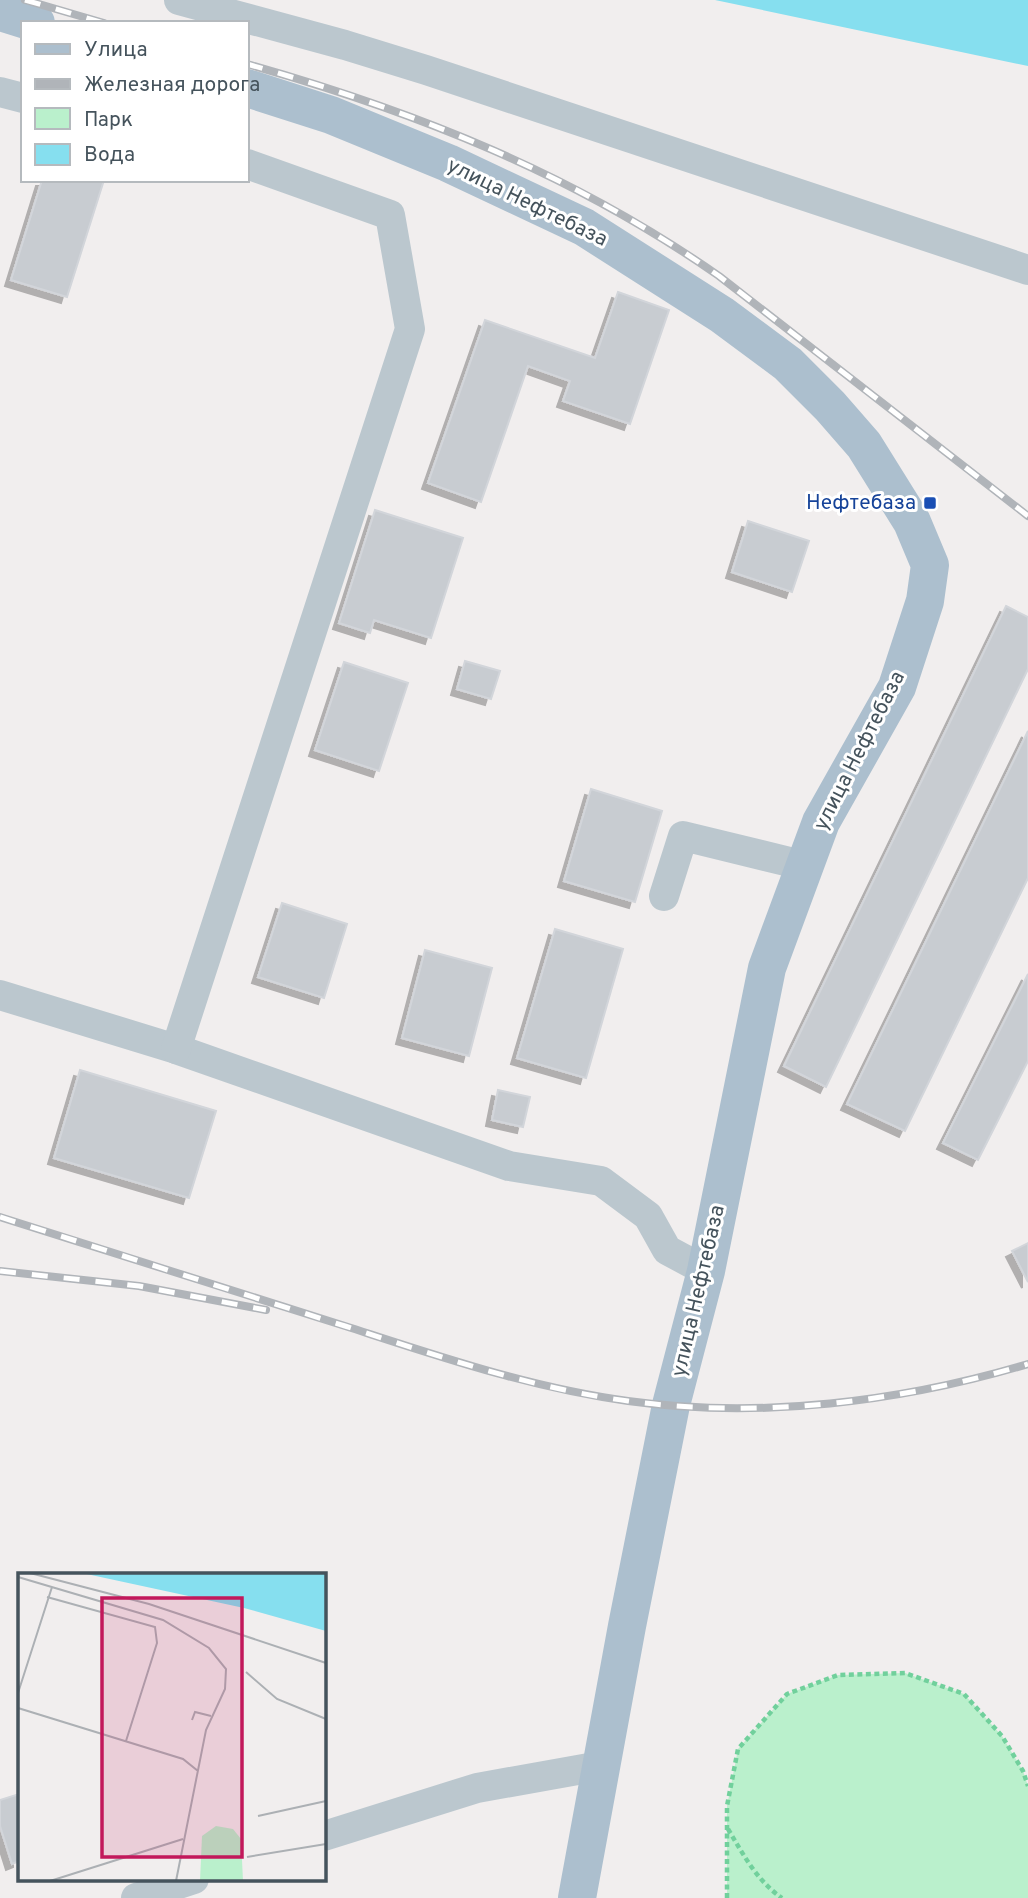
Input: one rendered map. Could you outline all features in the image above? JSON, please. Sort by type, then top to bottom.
[{"type":"main road","points":[[0,12],[29,21]]},
{"type":"main road","name":"улица Нефтебаза","points":[[248,88],[331,115],[449,163],[584,227],[723,315],[788,364],[863,444],[912,522],[930,565],[925,601],[897,687],[821,822],[767,968],[706,1271],[671,1405],[600,1766],[577,1898]]},
{"type":"street","points":[[179,0],[345,45],[439,74],[1028,270]]},
{"type":"street","points":[[0,92],[21,97]]},
{"type":"street","points":[[176,1049],[410,328],[390,215],[248,164]]},
{"type":"street","points":[[664,896],[683,836],[806,866]]},
{"type":"street","points":[[0,995],[176,1049],[509,1166],[601,1181],[648,1216],[667,1250],[706,1271]]},
{"type":"street","points":[[326,1835],[477,1788],[600,1766]]},
{"type":"street","points":[[136,1898],[188,1881]]},
{"type":"path","points":[[727,1898],[727,1806],[738,1749],[787,1694],[838,1675],[905,1673],[964,1694],[1002,1736],[1023,1771],[1028,1786]]},
{"type":"path","points":[[727,1828],[749,1865],[773,1892],[782,1898]]},
{"type":"green space","points":[[905,1673],[964,1694],[1002,1736],[1023,1771],[1028,1786],[1028,1898],[727,1898],[727,1806],[738,1749],[787,1694],[838,1675]]},
{"type":"water","points":[[715,0],[1028,0],[1028,66]]},
{"type":"building","points":[[41,182],[103,182],[67,297],[11,280]]},
{"type":"building","points":[[618,292],[669,310],[630,424],[563,401],[570,381],[528,366],[481,502],[428,483],[485,320],[595,358]]},
{"type":"building","points":[[375,510],[463,538],[431,638],[374,620],[370,633],[339,623]]},
{"type":"building","points":[[748,521],[809,541],[792,592],[732,572]]},
{"type":"building","points":[[1006,606],[1028,617],[1028,669],[826,1087],[784,1066]]},
{"type":"building","points":[[465,661],[500,671],[491,699],[457,689]]},
{"type":"building","points":[[344,662],[408,683],[379,771],[315,750]]},
{"type":"building","points":[[1028,731],[1028,878],[905,1131],[847,1104]]},
{"type":"building","points":[[591,789],[662,811],[635,902],[564,881]]},
{"type":"building","points":[[282,903],[347,924],[324,998],[258,977]]},
{"type":"building","points":[[555,929],[623,949],[586,1078],[517,1058]]},
{"type":"building","points":[[425,950],[492,968],[469,1056],[402,1038]]},
{"type":"building","points":[[1028,974],[1028,1061],[978,1160],[943,1143]]},
{"type":"building","points":[[80,1070],[216,1111],[189,1198],[54,1158]]},
{"type":"building","points":[[498,1090],[530,1097],[523,1127],[492,1120]]},
{"type":"building","points":[[1028,1243],[1028,1282],[1012,1251]]},
{"type":"building","points":[[18,1794],[18,1861],[12,1864],[0,1826],[0,1800]]},
{"type":"railway","points":[[25,0],[97,21]]},
{"type":"railway","points":[[248,64],[433,125],[550,177],[608,207],[719,276],[1028,516]]},
{"type":"railway","points":[[0,1217],[485,1370],[556,1388],[628,1401],[728,1408],[830,1404],[930,1388],[1028,1364]]},
{"type":"railway","points":[[0,1271],[139,1286],[266,1310]]},
{"type":"place","name":"Нефтебаза","points":[[930,503]]}]
